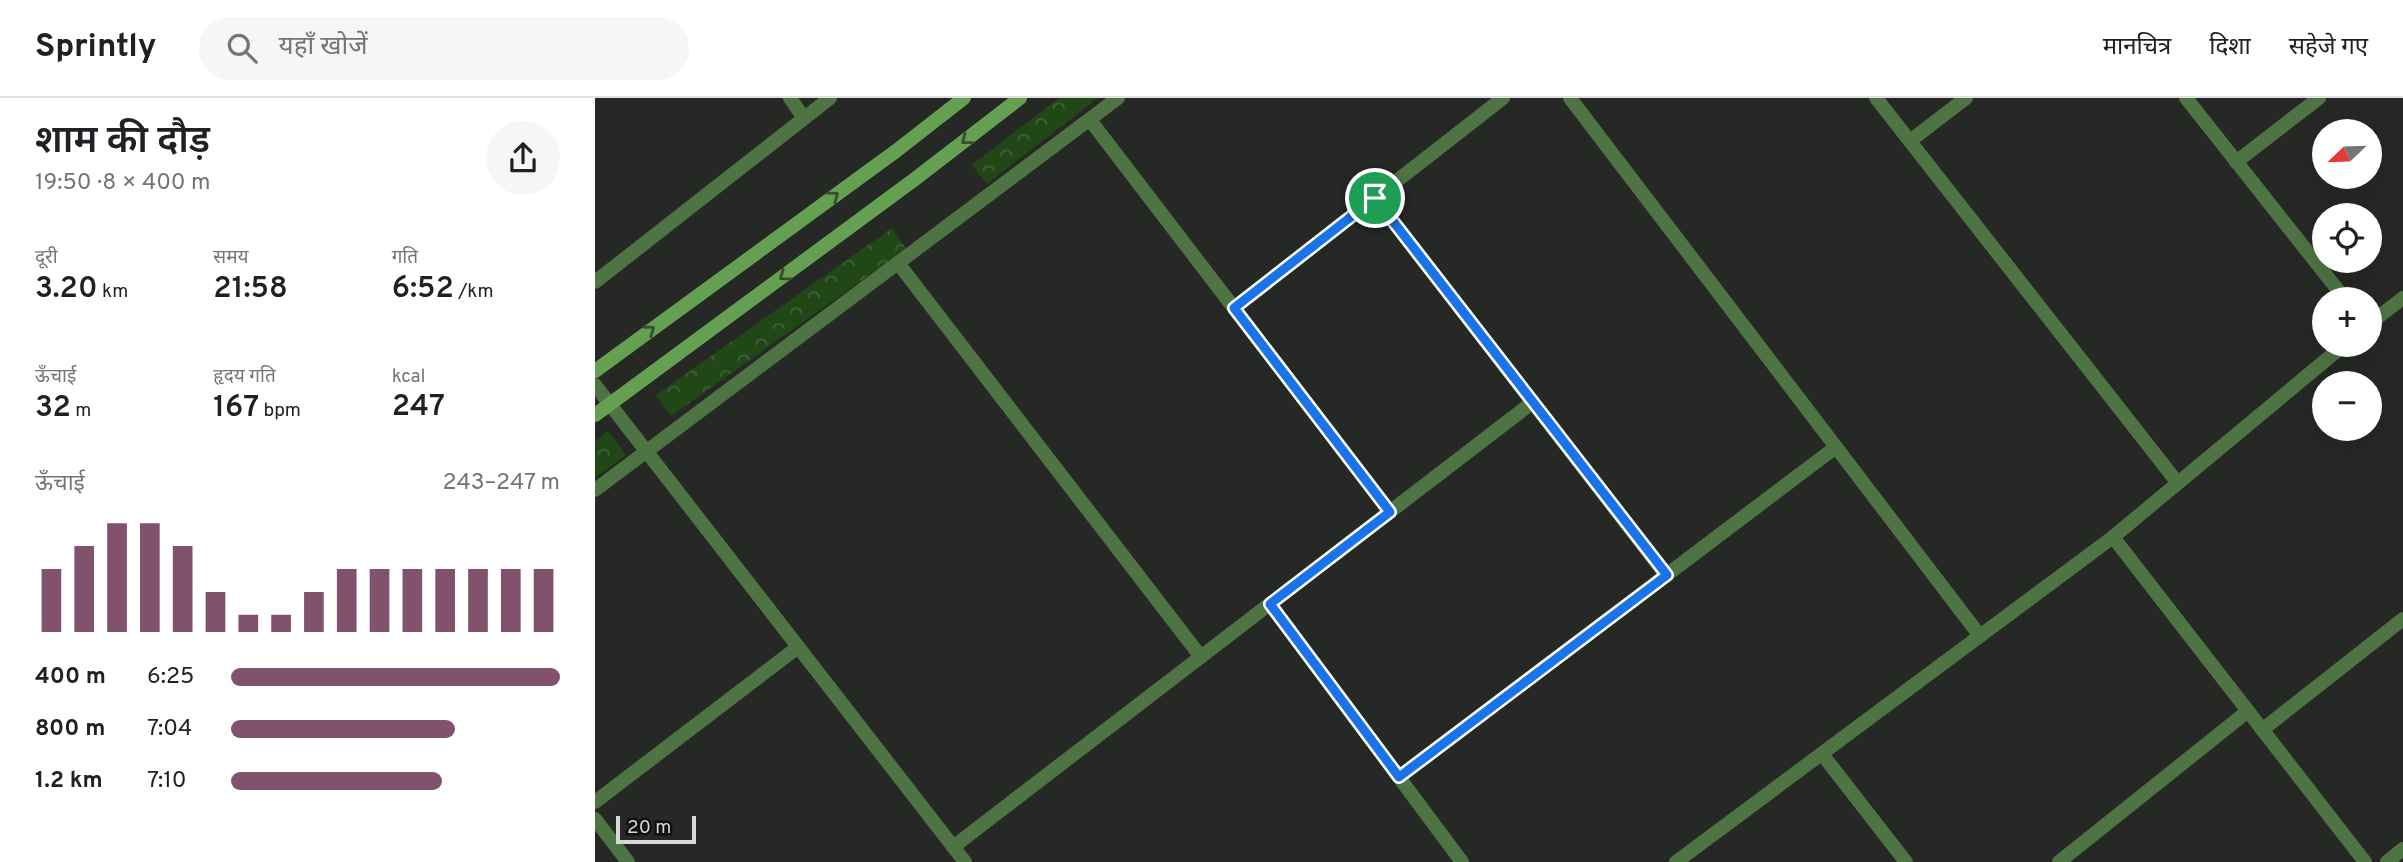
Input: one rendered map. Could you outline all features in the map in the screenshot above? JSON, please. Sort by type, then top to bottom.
[{"type":"street","points":[[790,98],[804,118]]},
{"type":"street","points":[[595,282],[830,98]]},
{"type":"street","points":[[595,371],[896,151],[964,98]]},
{"type":"street","points":[[595,415],[915,179],[1020,98]]},
{"type":"street","points":[[595,490],[1118,98]]},
{"type":"street","points":[[1234,308],[1503,98]]},
{"type":"street","points":[[1570,98],[1980,636]]},
{"type":"street","points":[[1876,98],[2177,482]]},
{"type":"street","points":[[1910,141],[1966,98]]},
{"type":"street","points":[[2186,98],[2336,287]]},
{"type":"street","points":[[2237,162],[2319,98]]},
{"type":"street","points":[[1090,120],[1390,512]]},
{"type":"street","points":[[1375,198],[1667,575]]},
{"type":"street","points":[[898,263],[1201,657]]},
{"type":"street","points":[[2382,314],[2403,298]]},
{"type":"street","points":[[1677,862],[2113,537],[2329,357]]},
{"type":"street","points":[[595,385],[965,862]]},
{"type":"street","points":[[953,847],[1533,402]]},
{"type":"street","points":[[1399,777],[1836,447]]},
{"type":"street","points":[[2113,537],[2363,861]]},
{"type":"street","points":[[1270,604],[1462,862]]},
{"type":"street","points":[[2262,730],[2403,619]]},
{"type":"street","points":[[595,802],[798,647]]},
{"type":"street","points":[[2059,862],[2248,711]]},
{"type":"street","points":[[1822,754],[1906,862]]},
{"type":"street","points":[[595,819],[628,862]]},
{"type":"street","points":[[2387,862],[2403,849]]},
{"type":"green space","points":[[1059,98],[1098,98],[987,184],[972,165]]},
{"type":"green space","points":[[892,228],[906,249],[671,416],[656,395]]},
{"type":"green space","points":[[608,431],[626,455],[595,478],[595,441]]},
{"type":"route","points":[[1375,198],[1667,575],[1399,777],[1270,604],[1390,512],[1234,308],[1375,198]]}]
